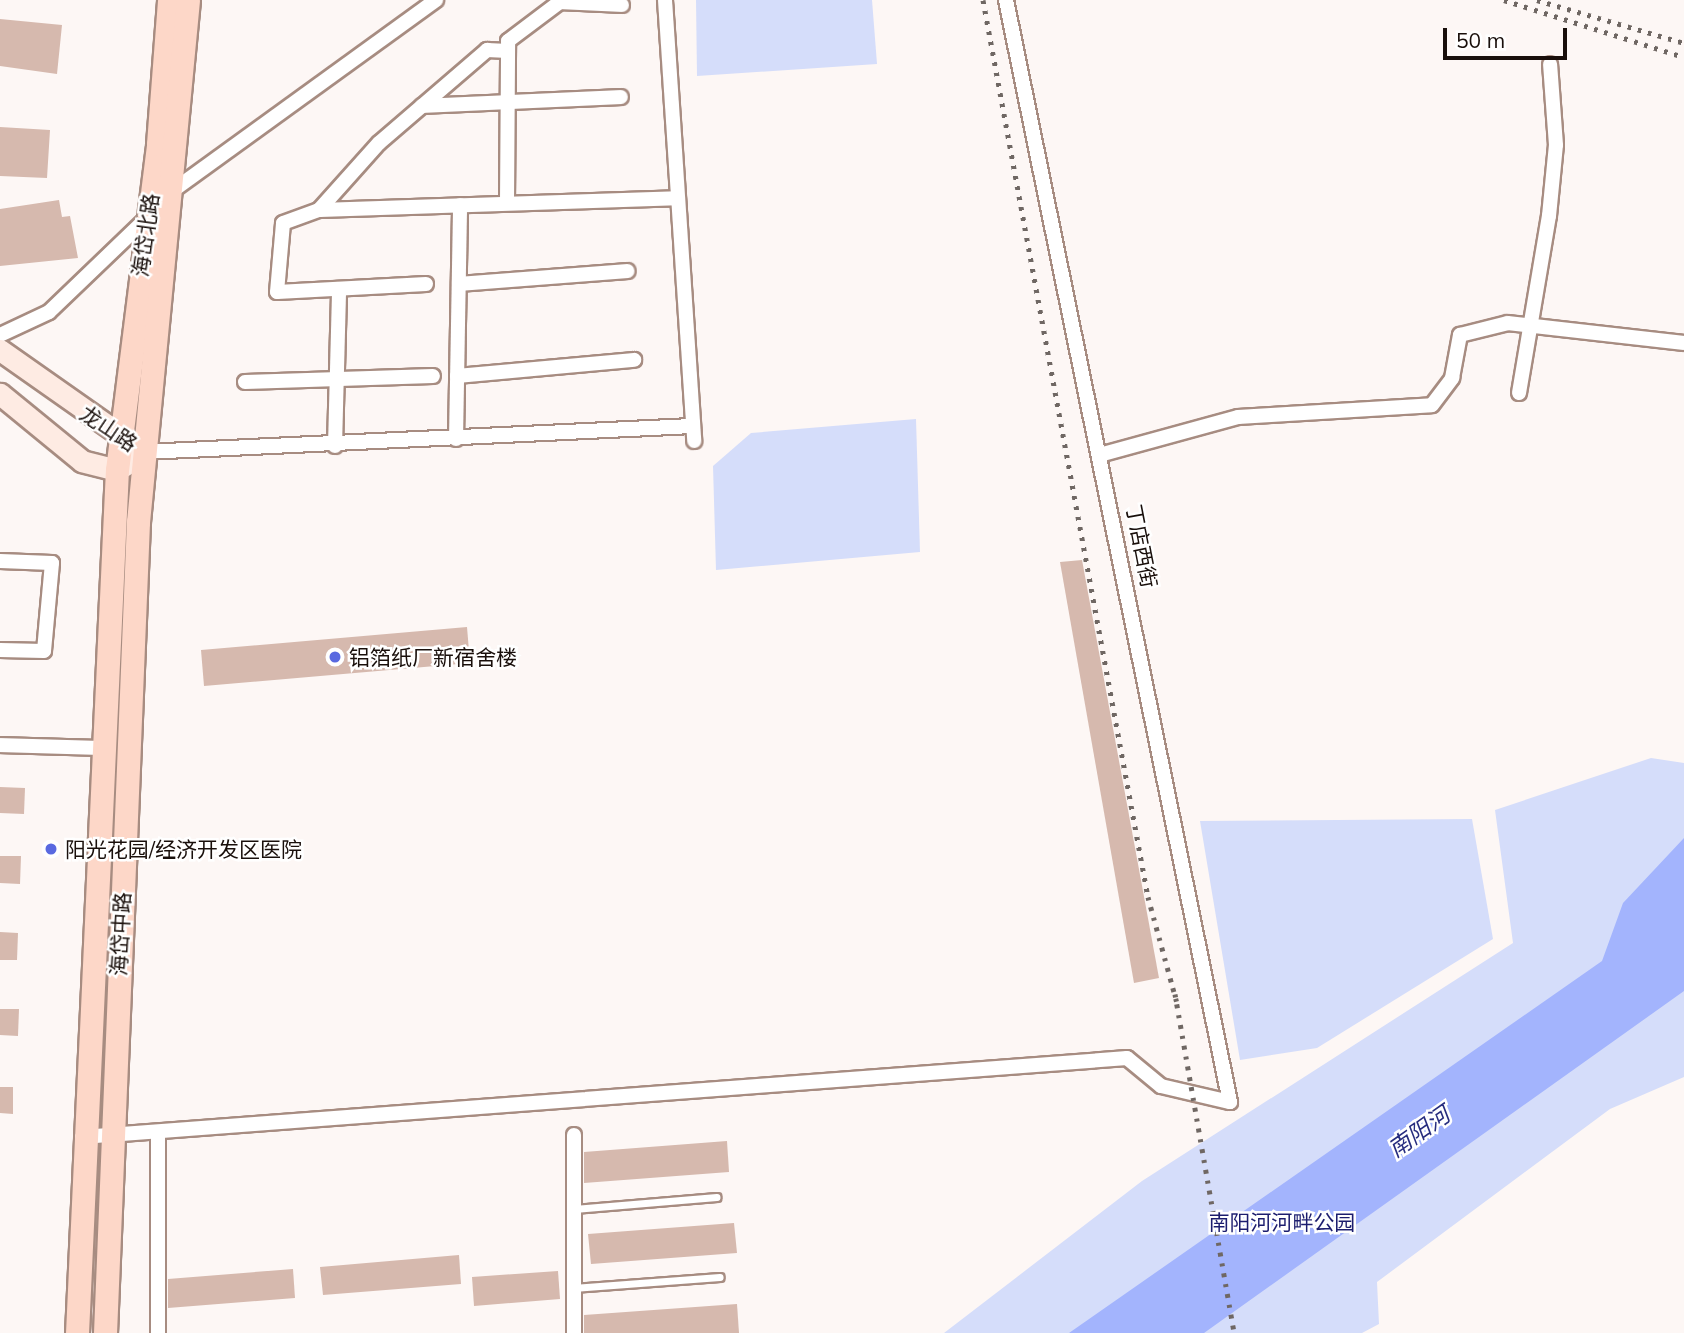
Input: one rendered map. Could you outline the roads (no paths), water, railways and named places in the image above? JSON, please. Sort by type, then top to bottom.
[{"type":"main road","name":"海岱北路","points":[[117,470],[147,219],[169,0]]},
{"type":"main road","name":"海岱北路","points":[[145,452],[173,189],[188,0]]},
{"type":"main road","name":"海岱中路","points":[[105,1333],[111,1138],[145,452]]},
{"type":"main road","name":"海岱中路","points":[[77,1333],[82,1137],[117,470]]},
{"type":"street","points":[[0,335],[50,312],[147,219],[173,189],[436,0]]},
{"type":"street","points":[[665,0],[694,441]]},
{"type":"street","name":"丁店西街","points":[[158,1134],[1127,1058],[1161,1086],[1230,1102],[1103,454],[1006,0]]},
{"type":"street","points":[[507,203],[508,41],[560,2],[622,5]]},
{"type":"street","points":[[319,210],[422,106],[487,50],[508,51]]},
{"type":"street","points":[[1519,393],[1526,324],[1537,307],[1556,145],[1550,64]]},
{"type":"street","points":[[422,106],[621,97]]},
{"type":"street","points":[[426,284],[277,292],[283,223],[319,210],[677,198]]},
{"type":"street","points":[[456,439],[460,205]]},
{"type":"street","points":[[459,284],[628,271]]},
{"type":"street","points":[[335,446],[339,289]]},
{"type":"street","points":[[1103,454],[1238,417],[1432,405],[1452,378],[1460,335],[1526,324],[1548,332],[1595,330],[1684,343]]},
{"type":"street","name":"龙山路","points":[[0,349],[119,437],[145,452],[117,470],[82,461],[0,394]]},
{"type":"street","points":[[457,376],[634,360]]},
{"type":"street","points":[[245,382],[433,376]]},
{"type":"street","points":[[145,452],[335,446],[692,426]]},
{"type":"street","points":[[0,561],[52,563],[44,651],[0,650]]},
{"type":"street","points":[[0,745],[103,748]]},
{"type":"street","points":[[82,1137],[111,1138],[158,1134],[158,1333]]},
{"type":"street","points":[[574,1135],[574,1333]]},
{"type":"lane","points":[[574,1209],[716,1197]]},
{"type":"lane","points":[[573,1288],[720,1276]]},
{"type":"water","name":"南阳河","points":[[1684,838],[1684,991],[1204,1333],[1069,1333],[1602,961],[1623,903]]},
{"type":"railway","points":[[983,0],[1148,897],[1177,1003]]},
{"type":"railway","points":[[1504,0],[1684,57]]},
{"type":"railway","points":[[1537,0],[1684,43]]},
{"type":"railway","points":[[1175,994],[1234,1333]]},
{"type":"place","name":"铝箔纸厂新宿舍楼","points":[[335,657]]},
{"type":"place","name":"阳光花园/经济开发区医院","points":[[51,849]]},
{"type":"park label","name":"南阳河河畔公园","points":[[1282,1222]]}]
